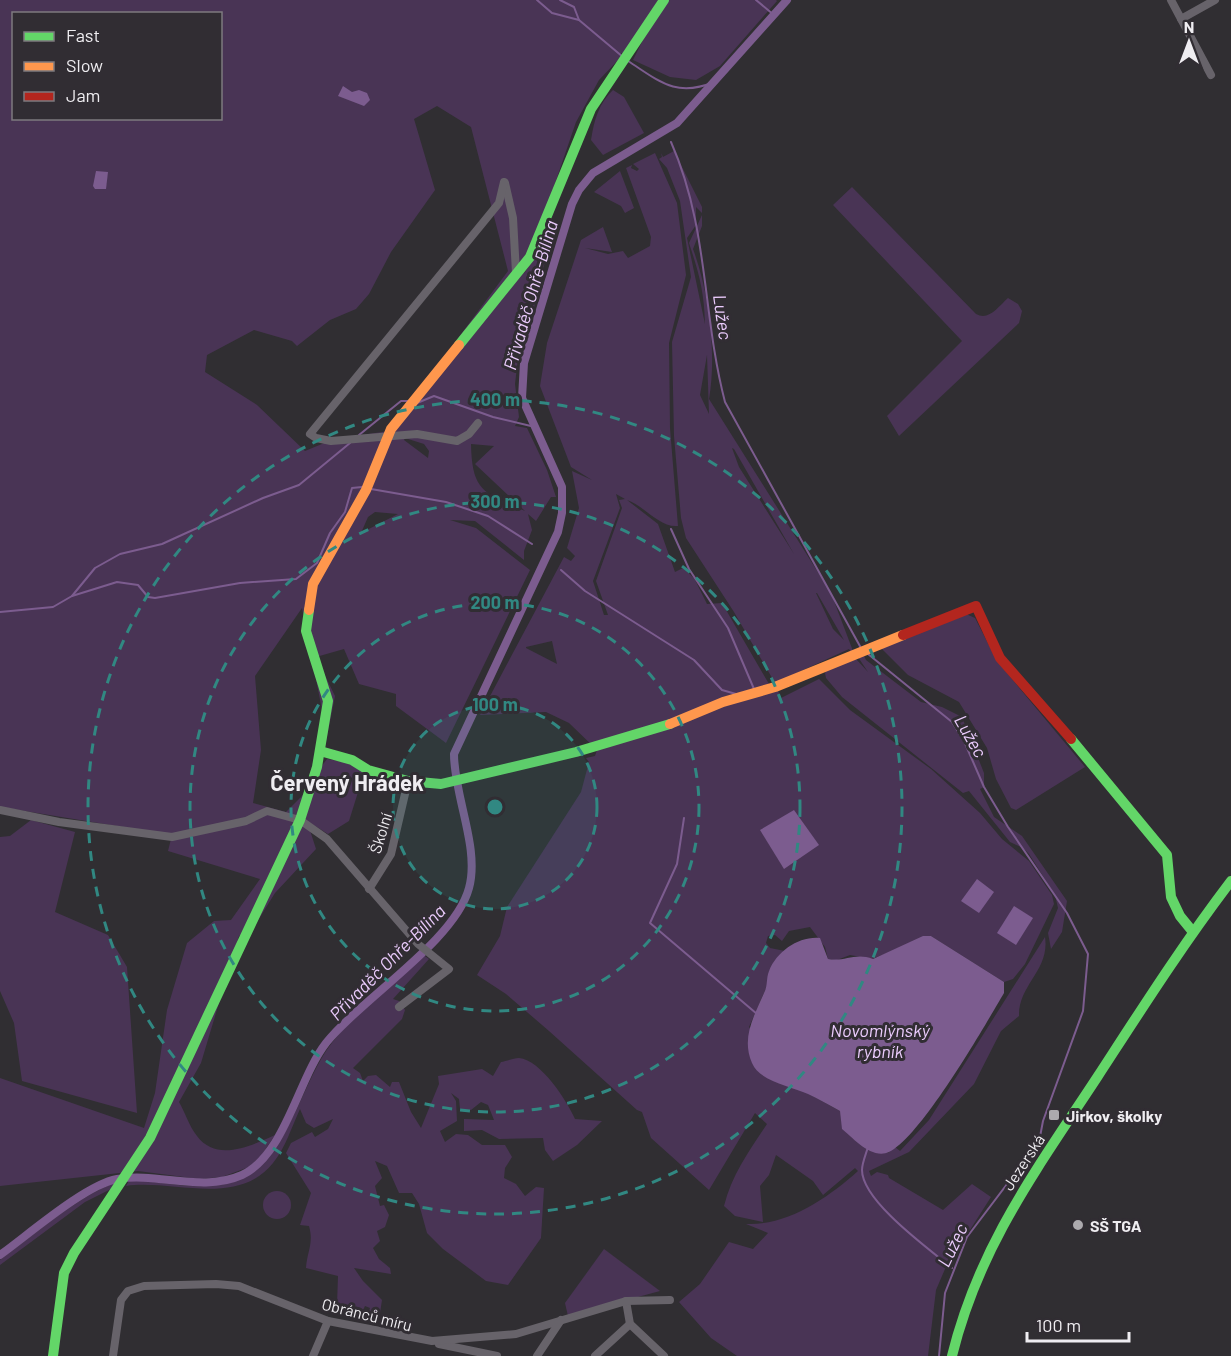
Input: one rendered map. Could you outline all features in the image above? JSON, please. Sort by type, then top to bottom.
[{"type":"street","points":[[53,1356],[64,1273],[74,1253],[150,1138],[300,820],[320,751],[328,701],[306,631],[313,584],[368,485],[389,435],[436,370],[530,257],[591,109],[664,0]]},
{"type":"street","points":[[1171,0],[1210,75]]},
{"type":"street","points":[[1181,19],[1215,0]]},
{"type":"street","points":[[478,423],[469,434],[457,441],[417,434],[331,441],[316,438],[310,434],[499,203],[504,182],[513,218],[516,273]]},
{"type":"street","points":[[320,751],[352,760],[368,770],[408,782],[447,783],[576,752],[666,726],[976,606],[1000,658],[1167,855],[1166,869],[1175,910],[1193,932]]},
{"type":"street","name":"Školní","points":[[369,889],[390,854],[408,782]]},
{"type":"street","points":[[0,810],[80,826],[172,837],[246,821],[267,811],[300,820],[327,839],[418,944],[430,956],[449,969],[399,1007]]},
{"type":"street","name":"Jezerská","points":[[952,1356],[968,1296],[990,1245],[1145,1002],[1231,881]]},
{"type":"street","name":"Obránců míru","points":[[113,1356],[120,1300],[128,1291],[144,1286],[216,1284],[239,1286],[328,1321],[432,1341],[516,1334],[626,1302],[670,1300]]},
{"type":"street","points":[[626,1302],[630,1324],[664,1356]]},
{"type":"street","points":[[537,1356],[561,1320]]},
{"type":"street","points":[[313,1356],[328,1321]]},
{"type":"street","points":[[595,1356],[630,1324]]},
{"type":"street","points":[[432,1341],[497,1356]]},
{"type":"shaded area","points":[[0,0],[658,0],[626,55],[621,53],[621,57],[599,80],[576,122],[524,274],[555,219],[533,312],[518,358],[515,384],[519,417],[515,426],[527,428],[547,470],[556,497],[551,497],[536,521],[528,514],[532,530],[524,551],[524,560],[475,521],[450,520],[476,528],[530,570],[446,743],[396,706],[396,694],[359,684],[344,649],[316,657],[335,696],[321,767],[327,759],[351,763],[364,773],[349,821],[328,834],[307,821],[316,849],[275,893],[252,930],[239,936],[201,1063],[179,1102],[197,1136],[214,1149],[245,1147],[275,1135],[261,1156],[249,1167],[222,1177],[199,1179],[138,1171],[0,1186],[0,1078],[144,1128],[155,1093],[167,1010],[187,943],[214,921],[231,920],[260,879],[168,851],[172,835],[0,807]],"holes":[[[437,106],[471,127],[508,271],[389,431],[334,439],[305,451],[257,405],[205,372],[207,355],[254,330],[292,341],[297,346],[330,320],[356,309],[369,294],[391,252],[435,190],[414,119]],[[405,438],[424,444],[429,451],[428,458],[404,440]],[[471,444],[494,446],[475,464],[525,511],[499,500],[483,489],[474,472]],[[375,512],[398,514],[361,533],[368,517]],[[302,608],[324,720],[305,793],[286,812],[253,803],[261,750],[255,676]]]},
{"type":"shaded area","points":[[668,0],[777,1],[720,66],[696,80],[670,77],[633,60],[653,20]]},
{"type":"shaded area","points":[[613,90],[624,97],[644,133],[603,155],[591,140],[598,112],[604,100]]},
{"type":"shaded area","points":[[674,151],[702,207],[702,213],[696,207],[696,225],[687,238],[705,324],[700,282],[689,243],[702,215],[702,226],[693,249],[699,266],[710,323],[712,362],[709,399],[831,593],[856,659],[868,672],[856,654],[862,652],[866,660],[921,702],[942,707],[962,717],[984,773],[984,787],[980,789],[994,817],[1022,836],[1067,901],[1062,932],[1051,949],[1048,933],[1058,908],[1055,895],[1029,854],[1023,848],[1010,842],[969,791],[963,793],[842,697],[826,678],[825,673],[828,667],[853,655],[849,649],[775,683],[734,612],[686,538],[681,518],[674,436],[672,342],[691,277],[680,201],[667,168],[659,159],[662,157],[661,153],[663,157]],"holes":[[[707,355],[709,414],[700,395]],[[732,448],[794,554],[739,467]],[[816,593],[844,640],[833,629]]]},
{"type":"shaded area","points":[[655,153],[677,203],[686,275],[669,343],[670,428],[678,526],[671,526],[658,520],[627,500],[658,524],[675,572],[683,568],[694,578],[707,604],[722,603],[769,684],[777,688],[781,698],[819,679],[850,710],[931,769],[980,813],[1002,839],[1029,861],[1052,895],[1054,904],[1025,964],[1013,979],[1004,982],[931,936],[872,959],[850,955],[837,960],[828,959],[825,947],[810,927],[789,931],[782,941],[775,935],[768,936],[766,943],[770,948],[785,951],[769,971],[767,986],[749,1027],[809,1094],[840,1111],[855,1140],[877,1153],[888,1153],[895,1147],[900,1151],[929,1120],[1045,937],[1043,959],[1023,995],[1019,1016],[1001,1031],[974,1084],[909,1152],[869,1171],[871,1176],[877,1172],[888,1175],[889,1178],[943,1210],[972,1184],[991,1197],[945,1269],[936,1290],[928,1356],[737,1356],[711,1338],[679,1302],[700,1284],[729,1242],[753,1249],[768,1233],[746,1224],[761,1223],[777,1220],[792,1215],[834,1191],[858,1171],[855,1168],[823,1195],[813,1181],[776,1155],[769,1175],[760,1186],[763,1222],[735,1216],[724,1206],[727,1194],[742,1163],[767,1124],[755,1113],[709,1190],[651,1138],[642,1112],[506,994],[477,975],[500,936],[507,907],[581,792],[589,762],[586,758],[595,756],[597,750],[569,723],[546,712],[480,715],[564,557],[571,561],[575,556],[567,548],[579,508],[572,471],[592,480],[571,467],[540,386],[547,343],[581,240],[603,227],[612,252],[585,248],[608,254],[623,251],[628,258],[650,246],[651,237],[626,168],[632,165],[631,168],[637,171],[639,169],[633,164]],"holes":[[[616,494],[625,499],[619,500],[622,508],[596,581],[608,615],[604,615],[593,581],[620,508]],[[552,641],[557,664],[526,648],[526,647]]]},
{"type":"shaded area","points":[[620,171],[634,208],[625,213],[621,206],[594,192]]},
{"type":"shaded area","points":[[852,187],[976,314],[985,316],[989,314],[1008,298],[1018,304],[1022,311],[1019,323],[899,436],[887,416],[962,341],[833,205]]},
{"type":"shaded area","points":[[966,614],[975,618],[997,661],[1085,767],[1016,810],[1011,808],[996,779],[987,748],[959,702],[908,675],[879,646]]},
{"type":"shaded area","points":[[31,820],[75,832],[55,912],[108,935],[127,967],[137,1113],[22,1081],[14,1023],[0,991],[0,837],[10,836]]},
{"type":"shaded area","points":[[422,954],[429,959],[393,999],[399,1001],[405,1010],[402,1019],[353,1068],[360,1073],[363,1081],[368,1076],[376,1075],[390,1087],[392,1082],[399,1082],[411,1112],[421,1128],[439,1084],[438,1076],[482,1069],[493,1076],[501,1062],[519,1058],[527,1060],[544,1073],[560,1092],[575,1119],[602,1121],[577,1145],[553,1161],[545,1150],[543,1138],[499,1139],[482,1130],[464,1131],[464,1119],[494,1120],[488,1105],[481,1102],[471,1110],[460,1109],[459,1099],[451,1093],[456,1101],[457,1121],[440,1131],[445,1142],[456,1134],[468,1135],[482,1145],[505,1145],[512,1157],[505,1168],[504,1178],[516,1184],[525,1196],[536,1187],[544,1188],[541,1238],[508,1285],[486,1281],[443,1249],[427,1233],[419,1204],[412,1193],[399,1193],[387,1166],[375,1161],[382,1178],[375,1186],[380,1206],[384,1205],[389,1215],[385,1227],[377,1231],[380,1241],[373,1248],[379,1259],[390,1268],[391,1274],[354,1268],[382,1300],[380,1313],[369,1311],[370,1308],[365,1306],[363,1310],[337,1305],[338,1276],[306,1268],[311,1243],[310,1232],[309,1226],[300,1225],[311,1193],[286,1153],[291,1143],[312,1132],[315,1137],[328,1129],[333,1119],[314,1128],[306,1123],[300,1109],[285,1144],[273,1163],[258,1177],[241,1185],[203,1189],[126,1186],[130,1179],[207,1186],[232,1182],[253,1171],[269,1156],[282,1137],[314,1071],[336,1038],[359,1013]]},
{"type":"shaded area","points":[[116,1182],[113,1188],[85,1202],[0,1265],[0,1260],[56,1217],[100,1189]]},
{"type":"shaded area","points":[[277,1191],[287,1195],[291,1205],[287,1215],[277,1219],[267,1215],[263,1205],[267,1195]]},
{"type":"shaded area","points":[[604,1249],[660,1291],[568,1316],[565,1303]]},
{"type":"water","points":[[343,86],[352,92],[359,90],[367,93],[370,100],[364,106],[338,96]]},
{"type":"water","points":[[96,171],[108,172],[106,189],[95,189],[93,186]]},
{"type":"water","points":[[794,810],[819,845],[784,869],[760,830]]},
{"type":"water","points":[[977,879],[994,892],[979,913],[961,901]]},
{"type":"water","points":[[1014,906],[1033,918],[1016,945],[997,933]]},
{"type":"water","name":"Novomlýnský rybník","points":[[923,936],[931,936],[1004,982],[1004,993],[951,1080],[918,1126],[889,1152],[876,1153],[863,1147],[842,1129],[840,1111],[808,1094],[762,1075],[752,1063],[748,1036],[773,964],[783,951],[797,942],[820,938],[828,959],[861,956],[873,959]]},
{"type":"waterway","name":"Lužec","points":[[537,0],[552,13],[579,20],[623,57]]},
{"type":"waterway","points":[[560,0],[574,7],[579,20]]},
{"type":"waterway","points":[[756,0],[774,15]]},
{"type":"waterway","name":"Přivaděč Ohře-Bílina","points":[[0,1255],[73,1200],[104,1183],[133,1178],[211,1182],[242,1175],[257,1165],[280,1134],[316,1058],[326,1043],[427,948],[446,928],[460,908],[469,888],[472,872],[469,839],[454,754],[558,532],[562,513],[562,487],[522,398],[524,363],[572,204],[579,190],[593,173],[677,123],[787,0]]},
{"type":"waterway","points":[[628,61],[659,81],[678,88],[701,87],[714,82]]},
{"type":"waterway","name":"Lužec","points":[[671,142],[683,174],[699,239],[712,336],[725,402],[861,648]]},
{"type":"waterway","points":[[417,403],[434,396],[493,417],[535,427]]},
{"type":"waterway","points":[[359,435],[401,401],[409,401]]},
{"type":"waterway","points":[[72,596],[95,568],[120,554],[162,544],[263,498],[299,485],[350,443]]},
{"type":"waterway","points":[[0,612],[53,607],[72,596],[117,582],[138,585],[148,597],[155,598],[240,583],[296,579],[317,563],[330,533],[345,512],[352,488],[362,487]]},
{"type":"waterway","points":[[371,489],[446,502],[488,516],[532,544]]},
{"type":"waterway","points":[[671,529],[689,569],[728,628],[754,689]]},
{"type":"waterway","points":[[561,570],[585,591],[694,660],[722,690],[736,694]]},
{"type":"waterway","name":"Lužec","points":[[868,654],[952,722],[964,741],[984,787],[1008,827],[1067,913],[1088,954],[1083,1011],[1043,1121],[1039,1142],[967,1237],[945,1293],[939,1356]]},
{"type":"waterway","points":[[684,818],[677,864],[650,923],[757,1014]]},
{"type":"waterway","points":[[868,1147],[862,1170],[865,1182],[873,1196],[898,1224],[952,1268]]},
{"type":"traffic: fast","points":[[459,345],[530,257],[591,109],[664,0]]},
{"type":"traffic: fast","points":[[53,1356],[64,1273],[74,1253],[150,1138],[300,820],[317,767],[328,701],[306,631],[309,610]]},
{"type":"traffic: fast","points":[[320,751],[352,760],[368,770],[408,781],[441,784],[576,752],[670,724]]},
{"type":"traffic: fast","points":[[1071,739],[1167,855],[1171,897],[1180,916],[1193,932]]},
{"type":"traffic: fast","points":[[952,1356],[978,1279],[1012,1210],[1163,977],[1231,881]]},
{"type":"traffic: slow","points":[[309,610],[313,584],[366,490],[391,429],[459,345]]},
{"type":"traffic: slow","points":[[670,724],[723,702],[775,687],[903,635]]},
{"type":"traffic: jam","points":[[903,635],[976,606],[1000,658],[1071,739]]},
{"type":"place","name":"Jirkov, školky","points":[[1054,1115]]},
{"type":"place","name":"SŠ TGA","points":[[1078,1225]]},
{"type":"district","name":"Červený Hrádek","points":[[347,782]]}]
